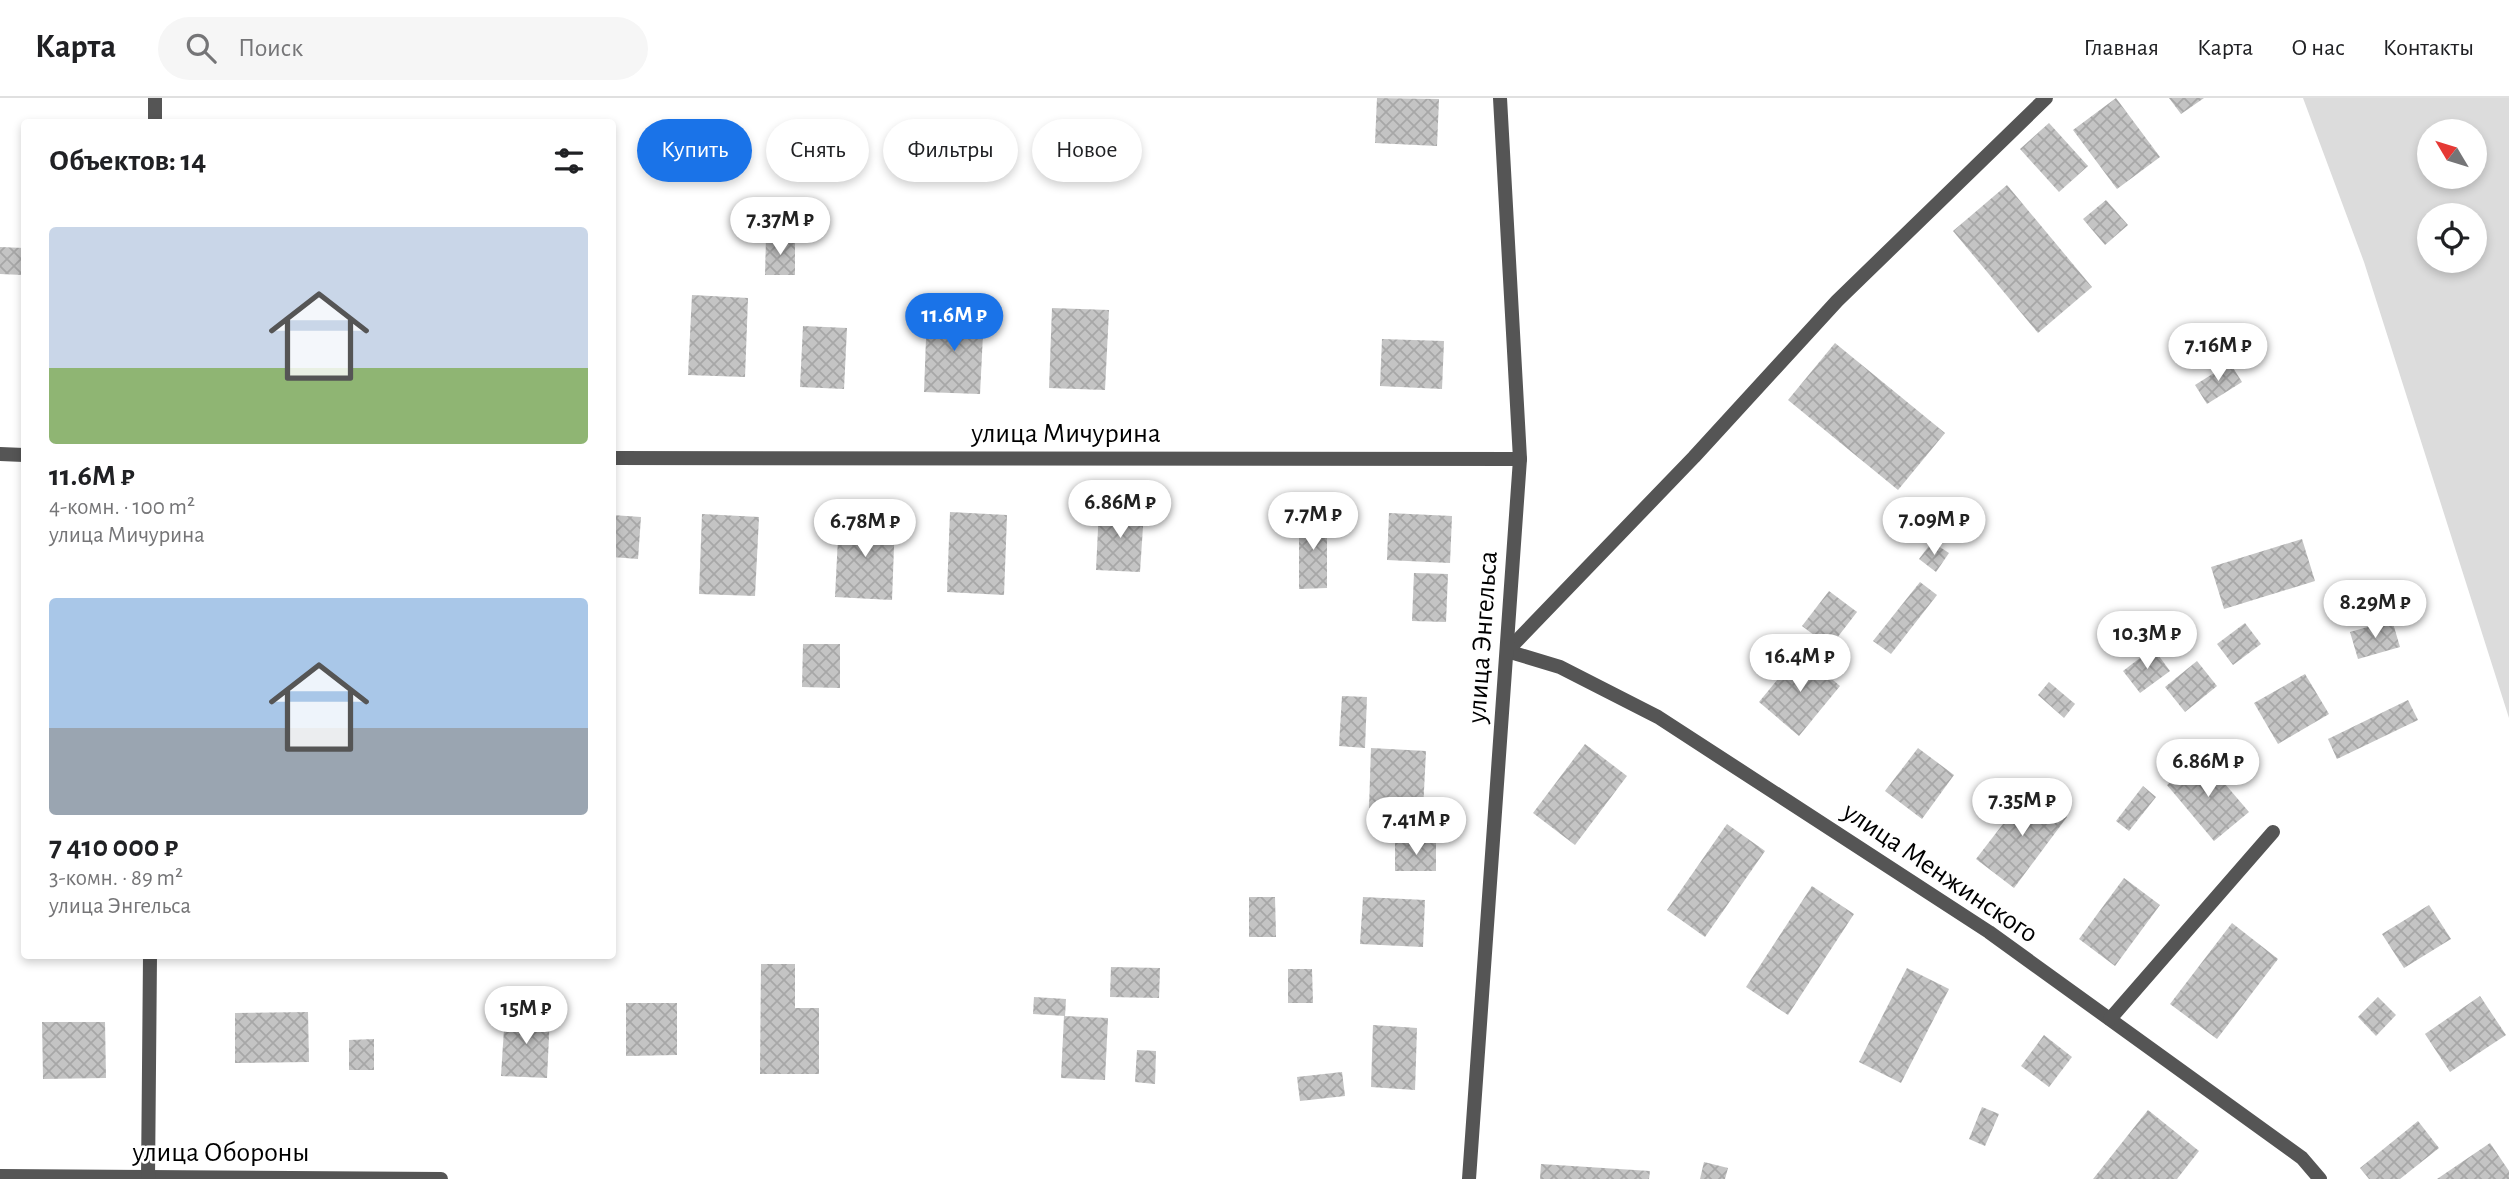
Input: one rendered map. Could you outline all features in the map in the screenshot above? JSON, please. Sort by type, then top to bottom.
[{"type":"street","points":[[155,98],[155,119]]},
{"type":"street","name":"улица Энгельса","points":[[1469,1179],[1520,459],[1500,98]]},
{"type":"street","points":[[1507,651],[1694,457],[1837,302],[2046,98]]},
{"type":"street","points":[[0,454],[21,455]]},
{"type":"street","name":"улица Мичурина","points":[[616,458],[1520,459]]},
{"type":"street","name":"улица Менжинского","points":[[1507,651],[1560,667],[1658,717],[1989,932],[2302,1158],[2320,1179]]},
{"type":"street","points":[[2110,1019],[2273,832]]},
{"type":"street","points":[[148,1178],[150,959]]},
{"type":"street","name":"улица Обороны","points":[[0,1176],[441,1179]]},
{"type":"shaded area","points":[[2303,98],[2509,98],[2509,718],[2364,262]]},
{"type":"building","points":[[1377,98],[1439,99],[1437,146],[1375,143]]},
{"type":"building","points":[[2116,98],[2160,157],[2117,189],[2073,130]]},
{"type":"building","points":[[2169,98],[2204,98],[2181,114]]},
{"type":"building","points":[[2049,123],[2088,166],[2059,192],[2020,149]]},
{"type":"building","points":[[2007,185],[2092,287],[2038,333],[1953,231]]},
{"type":"building","points":[[2106,200],[2128,225],[2105,245],[2083,219]]},
{"type":"building","points":[[766,238],[795,238],[795,275],[765,275]]},
{"type":"building","points":[[0,247],[21,248],[21,275],[0,274]]},
{"type":"building","points":[[692,295],[748,298],[745,377],[688,375]]},
{"type":"building","points":[[1052,308],[1109,310],[1105,390],[1049,388]]},
{"type":"building","points":[[927,312],[984,314],[980,394],[924,392]]},
{"type":"building","points":[[803,326],[847,328],[844,389],[800,387]]},
{"type":"building","points":[[1382,339],[1444,341],[1442,389],[1380,386]]},
{"type":"building","points":[[1835,343],[1945,433],[1898,490],[1788,400]]},
{"type":"building","points":[[2230,363],[2242,382],[2207,404],[2195,385]]},
{"type":"building","points":[[1099,509],[1144,511],[1140,572],[1096,570]]},
{"type":"building","points":[[950,512],[1007,515],[1004,595],[947,592]]},
{"type":"building","points":[[1389,513],[1452,516],[1450,563],[1387,560]]},
{"type":"building","points":[[702,514],[759,517],[755,596],[699,594]]},
{"type":"building","points":[[616,515],[641,517],[638,559],[616,557]]},
{"type":"building","points":[[1299,516],[1327,516],[1327,588],[1299,589]]},
{"type":"building","points":[[839,518],[895,520],[892,600],[835,597]]},
{"type":"building","points":[[2302,539],[2315,581],[2224,609],[2211,567]]},
{"type":"building","points":[[1932,542],[1949,553],[1936,572],[1919,559]]},
{"type":"building","points":[[1414,573],[1448,574],[1446,622],[1412,621]]},
{"type":"building","points":[[1920,582],[1937,595],[1891,654],[1873,641]]},
{"type":"building","points":[[1829,591],[1857,612],[1830,647],[1802,626]]},
{"type":"building","points":[[2392,620],[2400,647],[2358,659],[2350,632]]},
{"type":"building","points":[[2245,623],[2261,644],[2233,665],[2217,644]]},
{"type":"building","points":[[803,644],[840,644],[840,688],[802,687]]},
{"type":"building","points":[[2153,648],[2170,671],[2140,693],[2123,671]]},
{"type":"building","points":[[1800,652],[1840,686],[1799,736],[1759,702]]},
{"type":"building","points":[[2197,661],[2217,686],[2185,712],[2165,687]]},
{"type":"building","points":[[2305,674],[2329,714],[2278,744],[2254,703]]},
{"type":"building","points":[[2049,682],[2075,704],[2064,718],[2038,695]]},
{"type":"building","points":[[1342,696],[1367,697],[1365,748],[1339,746]]},
{"type":"building","points":[[2408,700],[2418,720],[2337,759],[2328,739]]},
{"type":"building","points":[[1585,744],[1627,776],[1575,845],[1533,813]]},
{"type":"building","points":[[1371,748],[1426,751],[1423,810],[1369,808]]},
{"type":"building","points":[[1918,748],[1954,775],[1922,819],[1885,791]]},
{"type":"building","points":[[2201,756],[2249,812],[2214,841],[2167,785]]},
{"type":"building","points":[[2143,786],[2156,797],[2129,831],[2116,821]]},
{"type":"building","points":[[2030,789],[2067,817],[2014,888],[1976,859]]},
{"type":"building","points":[[1727,824],[1765,851],[1705,937],[1667,910]]},
{"type":"building","points":[[1436,842],[1436,871],[1395,871],[1395,843]]},
{"type":"building","points":[[2124,878],[2160,905],[2115,966],[2079,939]]},
{"type":"building","points":[[1812,886],[1854,914],[1788,1015],[1746,987]]},
{"type":"building","points":[[1249,897],[1275,897],[1276,937],[1249,937]]},
{"type":"building","points":[[1363,897],[1425,900],[1423,947],[1360,944]]},
{"type":"building","points":[[2429,905],[2451,939],[2404,968],[2382,934]]},
{"type":"building","points":[[2232,923],[2278,959],[2217,1039],[2170,1004]]},
{"type":"building","points":[[761,964],[795,964],[795,1008],[819,1008],[819,1074],[760,1074]]},
{"type":"building","points":[[1111,967],[1160,968],[1159,998],[1110,997]]},
{"type":"building","points":[[1907,968],[1949,989],[1901,1083],[1859,1062]]},
{"type":"building","points":[[1288,969],[1312,969],[1313,1003],[1288,1003]]},
{"type":"building","points":[[2480,996],[2506,1035],[2450,1072],[2425,1034]]},
{"type":"building","points":[[1034,997],[1066,999],[1065,1016],[1033,1014]]},
{"type":"building","points":[[2378,997],[2396,1015],[2376,1036],[2358,1017]]},
{"type":"building","points":[[626,1003],[677,1003],[677,1055],[626,1056]]},
{"type":"building","points":[[308,1012],[309,1062],[235,1063],[235,1013]]},
{"type":"building","points":[[505,1013],[550,1015],[547,1078],[501,1076]]},
{"type":"building","points":[[1064,1016],[1108,1018],[1105,1080],[1061,1078]]},
{"type":"building","points":[[42,1022],[105,1022],[106,1078],[43,1079]]},
{"type":"building","points":[[1373,1025],[1417,1028],[1415,1090],[1371,1087]]},
{"type":"building","points":[[2044,1035],[2072,1057],[2049,1087],[2021,1066]]},
{"type":"building","points":[[374,1039],[374,1070],[349,1070],[349,1040]]},
{"type":"building","points":[[1137,1050],[1156,1051],[1155,1084],[1135,1082]]},
{"type":"building","points":[[1342,1072],[1345,1096],[1300,1101],[1297,1077]]},
{"type":"building","points":[[1982,1107],[1999,1114],[1985,1146],[1969,1139]]},
{"type":"building","points":[[2148,1110],[2199,1151],[2177,1179],[2093,1179]]},
{"type":"building","points":[[2418,1121],[2439,1148],[2400,1179],[2369,1179],[2360,1168]]},
{"type":"building","points":[[2490,1143],[2509,1171],[2509,1179],[2437,1179]]},
{"type":"building","points":[[1704,1162],[1728,1168],[1725,1179],[1700,1179]]},
{"type":"building","points":[[1541,1164],[1650,1171],[1649,1179],[1540,1179]]}]
